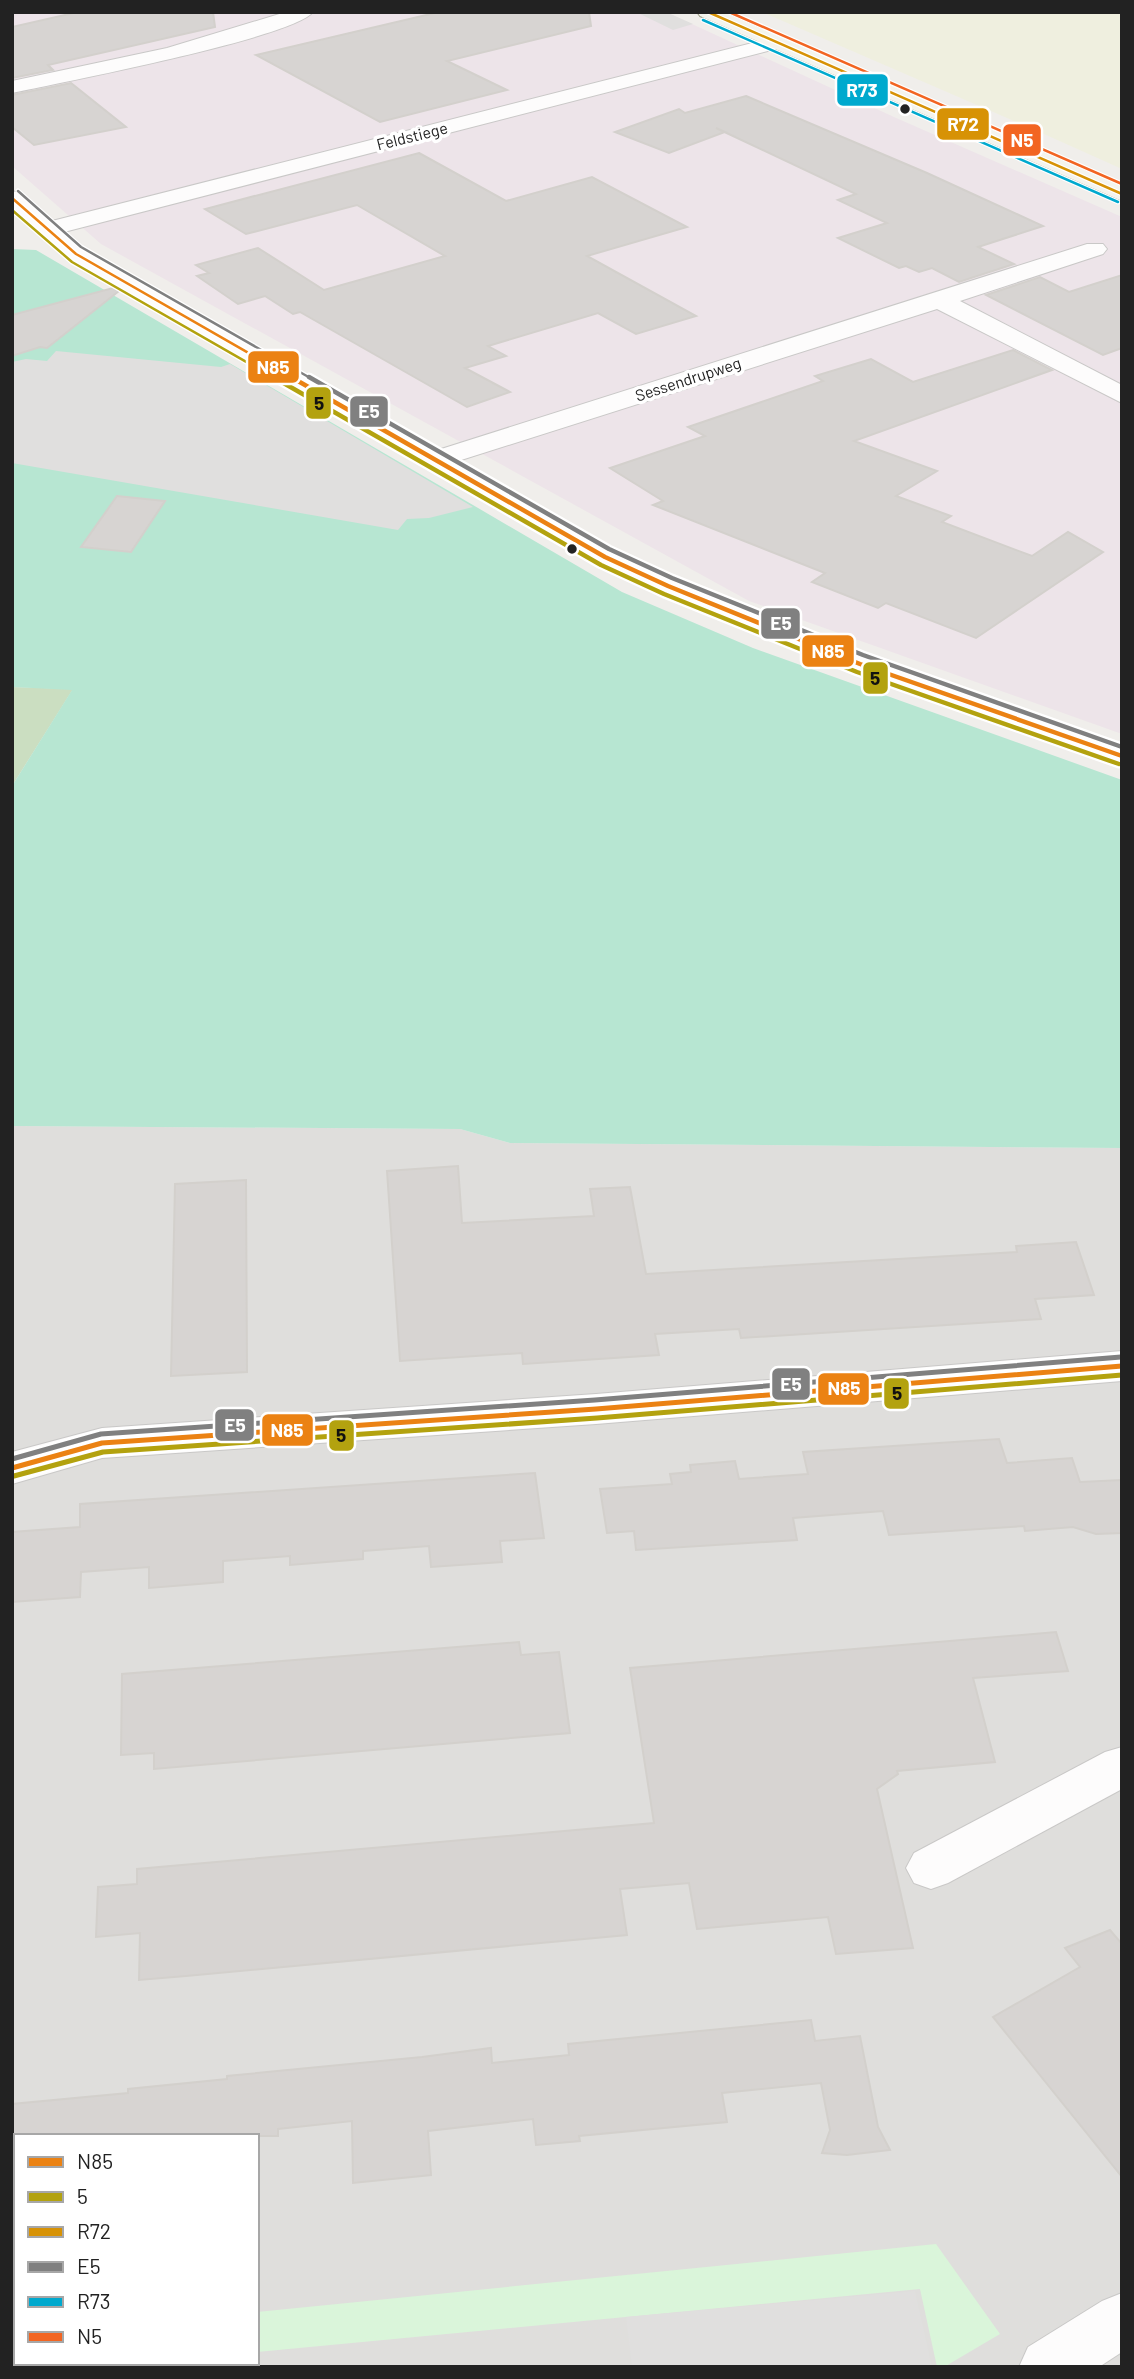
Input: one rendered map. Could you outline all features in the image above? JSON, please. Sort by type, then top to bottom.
[{"type":"main road","points":[[707,12],[1122,194]]},
{"type":"street","points":[[12,87],[170,53],[281,22],[303,12]]},
{"type":"street","name":"Feldstiege","points":[[48,229],[776,43]]},
{"type":"street","points":[[12,198],[76,254],[605,557],[715,609],[793,640],[1122,756]]},
{"type":"street","name":"Sessendrupweg","points":[[438,459],[1095,249]]},
{"type":"street","points":[[939,300],[1122,395]]},
{"type":"street","points":[[12,1468],[102,1443],[596,1409],[1122,1366]]},
{"type":"street","points":[[931,1868],[1122,1766]]},
{"type":"street","points":[[1048,2367],[1122,2320]]},
{"type":"shaded area","points":[[12,12],[666,12],[894,117],[1122,217],[1122,734],[749,601],[101,244],[12,166]]},
{"type":"shaded area","points":[[636,12],[666,12],[693,24],[673,30]]},
{"type":"shaded area","points":[[56,351],[221,367],[230,364],[473,507],[429,518],[407,519],[398,530],[12,463],[12,362],[26,359],[47,361]]},
{"type":"shaded area","points":[[12,1126],[460,1129],[510,1143],[1122,1148],[1122,2367],[12,2367]]},
{"type":"shaded area","points":[[915,2291],[932,2367],[632,2367],[626,2317]]},
{"type":"green space","points":[[762,12],[1122,12],[1122,169],[1044,134]]},
{"type":"green space","points":[[12,249],[36,250],[622,592],[753,648],[1122,780],[1122,1148],[510,1143],[460,1129],[12,1126],[12,786],[72,690],[12,687]]},
{"type":"green space","points":[[12,687],[73,689],[12,786]]},
{"type":"green space","points":[[936,2244],[1000,2334],[944,2367],[937,2367],[920,2289],[259,2352],[259,2312]]},
{"type":"green space","points":[[12,2337],[14,2365],[122,2365],[12,2367]]},
{"type":"building","points":[[78,12],[213,12],[215,27],[48,65],[53,70],[12,78],[12,27]]},
{"type":"building","points":[[439,12],[589,12],[591,26],[447,61],[507,90],[380,122],[256,55]]},
{"type":"building","points":[[71,83],[126,127],[34,145],[12,127],[12,95]]},
{"type":"building","points":[[746,96],[1043,226],[978,247],[1014,264],[959,282],[932,268],[919,272],[906,266],[899,268],[838,238],[887,223],[838,200],[856,194],[725,132],[669,153],[615,132],[679,109],[685,113]]},
{"type":"building","points":[[419,153],[506,201],[592,177],[687,227],[587,256],[696,316],[636,334],[598,313],[488,346],[506,356],[465,368],[510,392],[467,407],[300,312],[293,314],[265,296],[238,304],[197,276],[209,273],[196,265],[258,248],[324,290],[445,256],[357,205],[246,234],[205,209]]},
{"type":"building","points":[[1122,275],[1122,348],[1103,355],[986,295],[1040,277],[1069,292]]},
{"type":"building","points":[[113,288],[119,291],[47,348],[40,347],[12,356],[12,315]]},
{"type":"building","points":[[1013,350],[1052,370],[854,441],[937,471],[896,496],[951,516],[942,522],[1032,556],[1068,532],[1103,552],[976,638],[886,603],[878,608],[812,582],[825,573],[653,505],[663,501],[610,468],[705,436],[688,427],[823,381],[815,376],[871,359],[913,382]]},
{"type":"building","points":[[117,496],[165,501],[131,552],[81,547]]},
{"type":"building","points":[[458,1166],[462,1223],[594,1216],[590,1189],[630,1187],[646,1274],[1017,1252],[1016,1246],[1076,1242],[1094,1295],[1035,1299],[1041,1319],[741,1338],[739,1329],[655,1334],[659,1355],[523,1364],[522,1353],[400,1361],[387,1171]]},
{"type":"building","points":[[246,1180],[247,1372],[171,1376],[175,1184]]},
{"type":"building","points":[[999,1439],[1007,1463],[1072,1458],[1080,1482],[1122,1480],[1122,1533],[1096,1534],[1073,1527],[1025,1531],[1024,1526],[889,1535],[883,1511],[793,1518],[797,1540],[636,1550],[634,1531],[607,1533],[600,1489],[672,1484],[670,1474],[691,1472],[690,1465],[735,1461],[739,1479],[808,1474],[803,1452]]},
{"type":"building","points":[[535,1473],[544,1538],[500,1541],[502,1562],[431,1567],[429,1546],[363,1551],[363,1559],[290,1565],[290,1556],[223,1561],[223,1582],[149,1588],[149,1567],[81,1572],[80,1597],[12,1602],[12,1532],[80,1527],[80,1504]]},
{"type":"building","points":[[1056,1632],[1068,1671],[973,1678],[995,1762],[897,1771],[898,1774],[877,1789],[913,1948],[836,1954],[828,1917],[697,1929],[689,1883],[620,1889],[627,1935],[186,1976],[139,1980],[140,1933],[96,1937],[98,1887],[137,1884],[137,1869],[654,1823],[630,1668]]},
{"type":"building","points":[[519,1642],[521,1655],[559,1652],[570,1733],[154,1769],[154,1753],[121,1755],[122,1674]]},
{"type":"building","points":[[1110,1930],[1122,1944],[1122,2177],[993,2017],[1080,1967],[1065,1948]]},
{"type":"building","points":[[811,2020],[815,2041],[860,2036],[878,2127],[890,2150],[847,2155],[822,2153],[830,2130],[821,2083],[722,2093],[727,2122],[579,2136],[580,2141],[536,2145],[533,2119],[428,2131],[431,2175],[353,2183],[352,2121],[278,2129],[278,2136],[12,2136],[12,2104],[128,2093],[128,2089],[227,2079],[227,2076],[491,2048],[492,2063],[569,2055],[568,2044]]},
{"type":"transit line","name":"R72","points":[[708,12],[1122,194]]},
{"type":"transit line","name":"N5","points":[[729,12],[1122,184]]},
{"type":"transit line","name":"R73","points":[[703,20],[1118,202]]},
{"type":"transit line","name":"E5","points":[[18,191],[81,247],[609,549],[799,631],[1122,747]]},
{"type":"transit line","name":"N85","points":[[12,198],[76,254],[605,557],[796,639],[1122,756]]},
{"type":"transit line","name":"5","points":[[12,210],[72,262],[601,565],[793,647],[1119,764]]},
{"type":"transit line","name":"E5","points":[[12,1459],[101,1434],[595,1400],[1121,1357]]},
{"type":"transit line","name":"N85","points":[[12,1468],[102,1443],[596,1409],[1122,1366]]},
{"type":"transit line","name":"5","points":[[14,1476],[103,1452],[597,1418],[1122,1375]]}]
